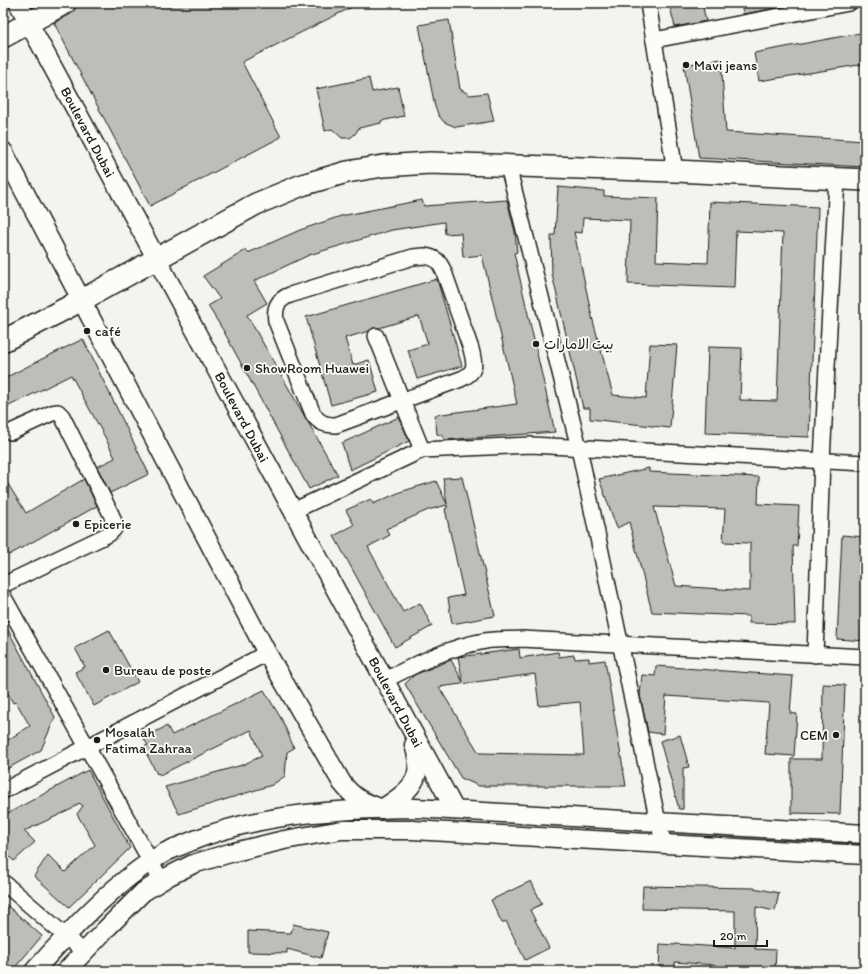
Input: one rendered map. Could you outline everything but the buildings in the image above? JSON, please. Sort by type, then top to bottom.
[{"type":"main road","points":[[3,37],[65,3]]},
{"type":"main road","points":[[3,341],[82,300],[256,204],[302,184],[347,172],[383,166],[430,163],[675,171],[865,180]]},
{"type":"street","name":"Boulevard Dubai","points":[[18,3],[455,810]]},
{"type":"street","points":[[648,3],[675,171]]},
{"type":"street","points":[[654,40],[849,3]]},
{"type":"street","points":[[3,151],[267,653],[342,784],[350,794],[364,802],[382,808],[412,830]]},
{"type":"street","points":[[508,166],[579,448],[620,645],[664,844]]},
{"type":"street","points":[[815,655],[822,460],[837,179]]},
{"type":"street","points":[[424,256],[434,258],[440,263],[444,272],[471,349],[474,361],[473,369],[469,376],[402,400],[336,425],[326,425],[318,421],[313,414],[276,321],[275,312],[277,304],[282,298],[290,295],[413,257],[424,256]]},
{"type":"street","points":[[376,336],[422,450]]},
{"type":"street","points":[[3,586],[109,534],[114,529],[114,522],[111,514],[62,416],[58,412],[52,413],[11,432]]},
{"type":"street","points":[[293,511],[422,450],[531,445],[865,463]]},
{"type":"street","points":[[3,596],[160,880]]},
{"type":"street","points":[[385,680],[422,661],[446,651],[485,641],[522,639],[865,657]]},
{"type":"street","points":[[3,791],[267,653]]},
{"type":"street","points":[[342,830],[402,796],[414,784],[418,769],[415,750],[400,708]]},
{"type":"street","points":[[342,784],[346,810]]},
{"type":"street","points":[[34,971],[65,937],[104,899],[136,872],[151,862],[168,851],[224,830],[261,821],[346,810],[415,808],[865,834]]},
{"type":"street","points":[[66,971],[143,892],[160,880],[193,864],[230,853],[284,840],[342,830],[412,830],[865,855]]},
{"type":"street","points":[[3,882],[84,952]]},
{"type":"place","name":"Mavi jeans","points":[[686,65]]},
{"type":"place","name":"café","points":[[87,331]]},
{"type":"place","name":"بيت الامارات","points":[[536,344]]},
{"type":"place","name":"ShowRoom Huawei","points":[[247,368]]},
{"type":"place","name":"Epicerie","points":[[76,524]]},
{"type":"place","name":"Bureau de poste","points":[[106,670]]},
{"type":"place","name":"CEM","points":[[836,735]]},
{"type":"place","name":"Mosalah Fatima Zahraa","points":[[97,740]]}]
